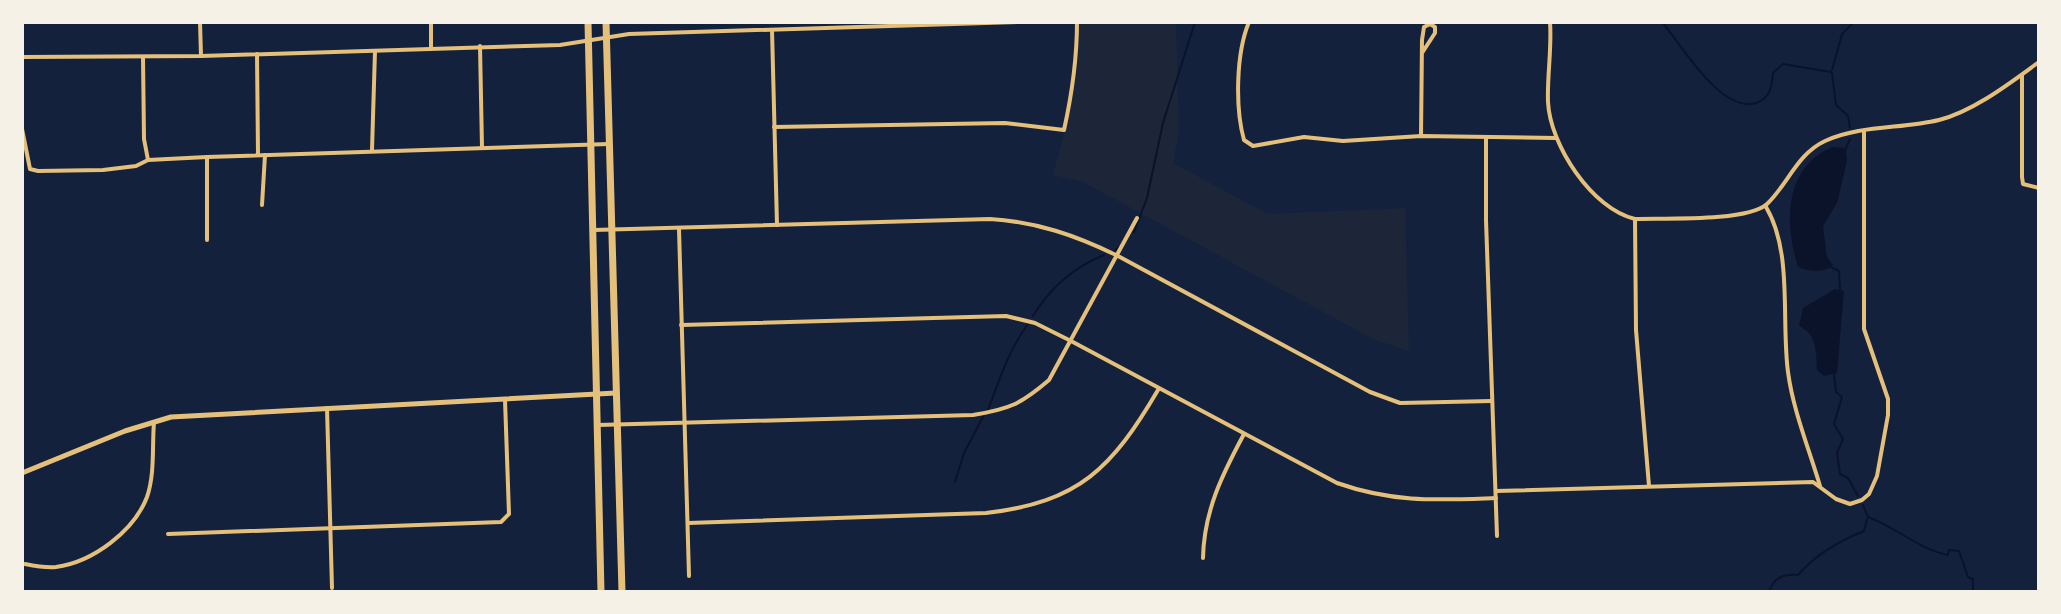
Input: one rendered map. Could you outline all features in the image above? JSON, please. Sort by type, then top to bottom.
[{"type":"main road","points":[[588,22],[601,592]]},
{"type":"main road","points":[[606,22],[622,592]]},
{"type":"street","points":[[200,22],[201,56]]},
{"type":"street","points":[[431,22],[432,48]]},
{"type":"street","points":[[22,57],[201,56],[560,45],[629,34],[1020,22]]},
{"type":"street","points":[[774,127],[1005,123],[1064,130],[1072,94],[1077,22]]},
{"type":"street","points":[[1249,22],[1239,56],[1240,128],[1244,140],[1253,146],[1304,137],[1343,141],[1421,136],[1556,138]]},
{"type":"street","points":[[1550,22],[1548,104],[1556,138],[1586,187],[1605,205],[1622,216],[1635,219],[1731,216],[1765,206],[1804,156],[1823,142],[1864,131],[1940,119],[1969,107],[2039,62]]},
{"type":"street","points":[[1421,136],[1422,53],[1424,27],[1430,24],[1435,27],[1435,33],[1422,53]]},
{"type":"street","points":[[772,30],[777,225]]},
{"type":"street","points":[[480,46],[482,148]]},
{"type":"street","points":[[372,150],[375,51]]},
{"type":"street","points":[[257,54],[258,155]]},
{"type":"street","points":[[143,57],[144,139],[148,160]]},
{"type":"street","points":[[2022,74],[2023,184],[2039,188]]},
{"type":"street","points":[[22,129],[30,169],[38,171],[103,170],[136,166],[148,160],[265,154],[609,144]]},
{"type":"street","points":[[1496,491],[1813,482],[1836,499],[1850,504],[1869,494],[1877,476],[1888,399],[1864,329],[1864,131]]},
{"type":"street","points":[[1486,138],[1497,536]]},
{"type":"street","points":[[262,205],[265,154]]},
{"type":"street","points":[[207,157],[207,240]]},
{"type":"street","points":[[1765,206],[1776,224],[1781,249],[1788,372],[1821,488]]},
{"type":"street","points":[[597,426],[973,415],[1006,410],[1029,398],[1049,380],[1137,218]]},
{"type":"street","points":[[593,230],[990,219],[1019,221],[1066,233],[1118,256],[1370,392],[1400,403],[1492,401]]},
{"type":"street","points":[[1635,219],[1636,330],[1649,486]]},
{"type":"street","points":[[679,229],[689,576]]},
{"type":"street","points":[[681,325],[1006,316],[1035,323],[1071,341],[1337,483],[1368,494],[1424,500],[1496,498]]},
{"type":"street","points":[[688,523],[1018,510],[1056,496],[1086,480],[1110,461],[1130,436],[1159,389]]},
{"type":"street","points":[[22,473],[154,421],[189,415],[616,393]]},
{"type":"street","points":[[168,534],[501,522],[509,514],[505,400]]},
{"type":"street","points":[[327,408],[332,588]]},
{"type":"street","points":[[25,564],[58,567],[83,558],[104,548],[135,518],[147,497],[151,478],[154,421]]},
{"type":"street","points":[[1203,558],[1203,536],[1214,491],[1244,434]]},
{"type":"shaded area","points":[[1176,22],[1179,131],[1173,163],[1268,214],[1405,208],[1409,351],[1373,339],[1083,182],[1053,175],[1075,82],[1079,23]]},
{"type":"shaded area","points":[[1832,147],[1846,148],[1847,161],[1837,203],[1823,226],[1827,257],[1833,265],[1821,270],[1807,270],[1798,267],[1793,250],[1792,198],[1804,168]]},
{"type":"shaded area","points":[[1835,289],[1844,291],[1837,373],[1824,376],[1817,370],[1812,339],[1799,326],[1803,308]]},
{"type":"waterway","points":[[1134,232],[1147,198],[1163,123],[1195,22]]},
{"type":"waterway","points":[[1662,22],[1703,75],[1729,98],[1743,104],[1756,103],[1764,98],[1771,87],[1773,73],[1783,64],[1831,72]]},
{"type":"waterway","points":[[1832,70],[1842,34],[1854,22]]},
{"type":"waterway","points":[[1832,73],[1836,105],[1848,116],[1850,128]]},
{"type":"waterway","points":[[1846,148],[1850,139]]},
{"type":"waterway","points":[[1113,252],[1119,247]]},
{"type":"waterway","points":[[1033,316],[1047,296],[1064,280],[1104,255]]},
{"type":"waterway","points":[[1831,267],[1839,271],[1840,289]]},
{"type":"waterway","points":[[988,410],[1010,355],[1028,324]]},
{"type":"waterway","points":[[1834,374],[1836,392],[1842,397],[1834,424],[1843,439],[1837,453],[1840,474],[1848,478],[1858,496]]},
{"type":"waterway","points":[[955,482],[964,453],[984,415]]},
{"type":"waterway","points":[[1863,505],[1868,517],[1927,548],[1948,555],[1949,550],[1959,551],[1968,577],[1973,579],[1973,592]]},
{"type":"waterway","points":[[1769,592],[1780,578],[1798,575],[1828,549],[1864,531],[1867,519]]}]
